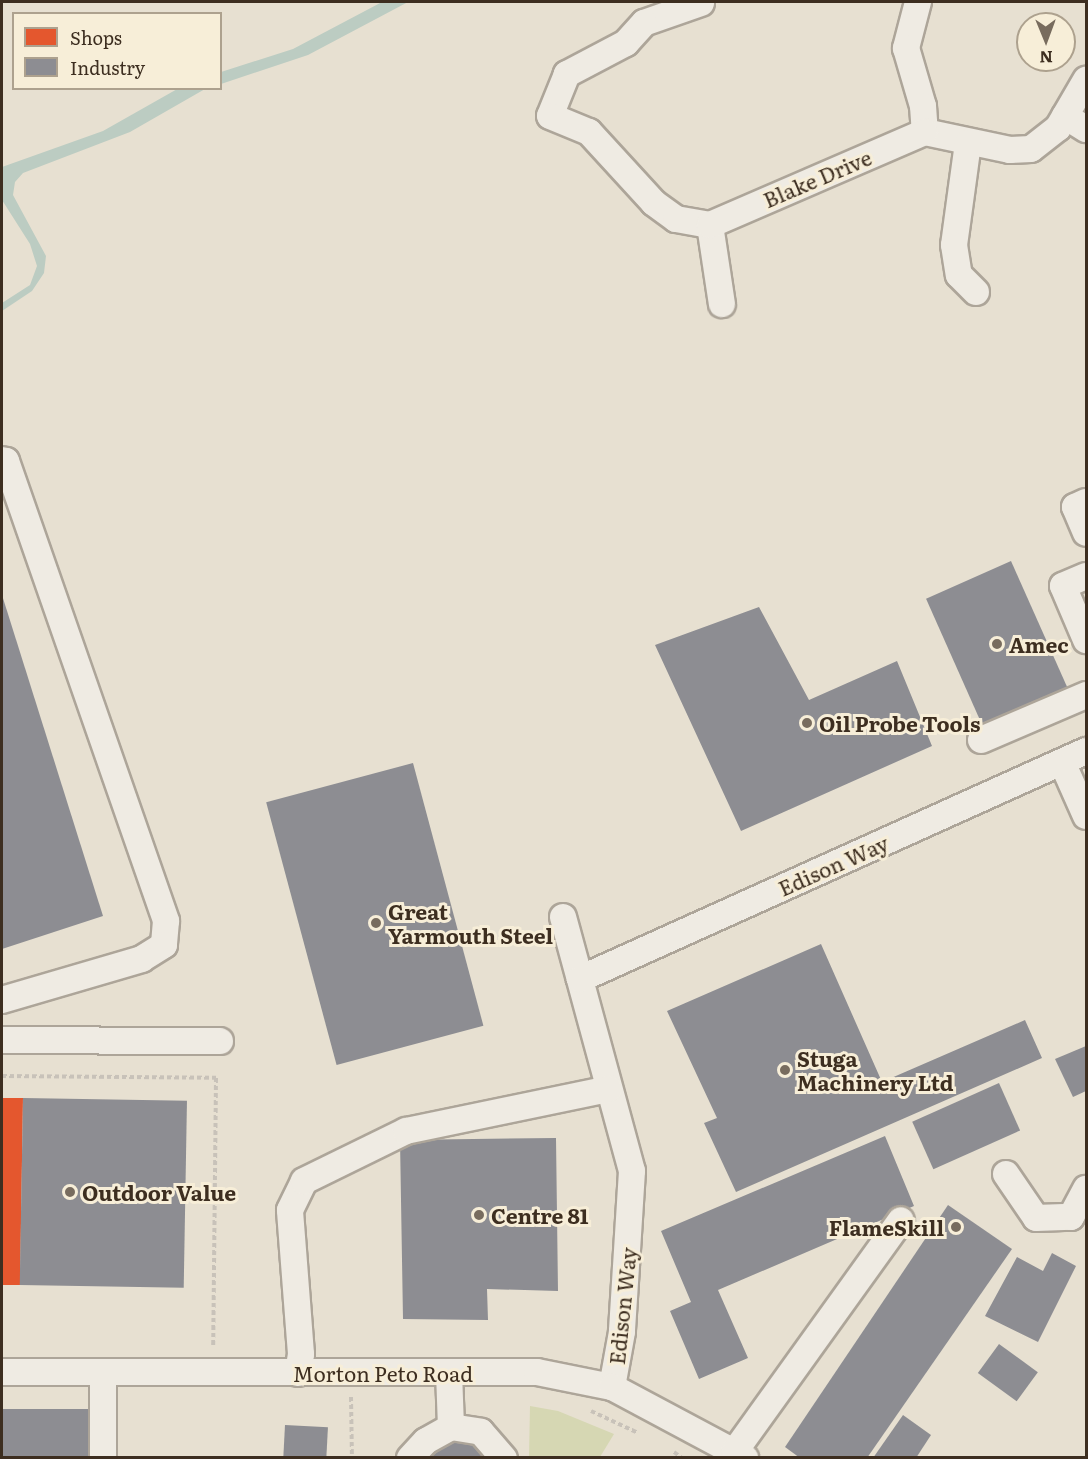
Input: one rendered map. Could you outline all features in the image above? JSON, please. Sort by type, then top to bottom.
[{"type":"street","points":[[918,2],[906,48],[923,106],[925,132],[968,142],[1031,149],[1058,128],[1076,123],[1086,80]]},
{"type":"street","points":[[701,3],[644,23],[626,43],[567,74],[550,116],[589,132],[654,203],[676,219],[710,225],[722,304]]},
{"type":"street","name":"Blake Drive","points":[[710,225],[925,132]]},
{"type":"street","points":[[968,142],[954,245],[959,275],[976,292]]},
{"type":"street","points":[[2,459],[6,461],[165,921],[164,945],[142,959],[2,1000]]},
{"type":"street","points":[[1086,502],[1076,507],[1086,533]]},
{"type":"street","points":[[1086,576],[1063,586],[1086,640]]},
{"type":"street","points":[[981,740],[1086,695]]},
{"type":"street","name":"Edison Way","points":[[580,980],[1086,751]]},
{"type":"street","points":[[1062,762],[1086,816]]},
{"type":"street","name":"Edison Way","points":[[563,917],[632,1171],[622,1332],[612,1387]]},
{"type":"street","points":[[2,1040],[220,1041]]},
{"type":"street","points":[[298,1373],[301,1354],[290,1210],[304,1181],[406,1131],[609,1089]]},
{"type":"street","points":[[1006,1174],[1036,1218],[1071,1217],[1086,1189]]},
{"type":"street","points":[[740,1454],[901,1220]]},
{"type":"street","name":"Morton Peto Road","points":[[2,1372],[351,1374],[537,1372],[612,1387],[740,1454]]},
{"type":"street","points":[[449,1372],[451,1427]]},
{"type":"street","points":[[103,1374],[103,1458]]},
{"type":"street","points":[[410,1458],[426,1441],[451,1427],[481,1432],[504,1458]]},
{"type":"path","points":[[2,1076],[216,1078],[212,1373]]},
{"type":"path","points":[[351,1374],[352,1458]]},
{"type":"path","points":[[589,1410],[647,1437]]},
{"type":"path","points":[[670,1449],[682,1458]]},
{"type":"green space","points":[[530,1406],[558,1411],[614,1434],[600,1457],[529,1457]]},
{"type":"shaded area","points":[[382,2],[408,2],[308,55],[222,84],[222,72],[293,49]]},
{"type":"shaded area","points":[[175,90],[203,90],[130,132],[23,173],[15,182],[13,195],[46,256],[44,273],[32,291],[2,311],[2,303],[30,285],[37,266],[30,244],[2,200],[2,167],[103,131]]},
{"type":"building: Shops","points":[[2,1098],[23,1098],[20,1285],[2,1285]]},
{"type":"building: Industry","name":"Amec","points":[[1011,561],[1068,690],[983,728],[926,599]]},
{"type":"building: Industry","points":[[2,595],[103,916],[2,949]]},
{"type":"building: Industry","name":"Oil Probe Tools","points":[[759,607],[809,700],[897,661],[932,746],[741,831],[655,645]]},
{"type":"building: Industry","name":"Great Yarmouth Steel","points":[[413,763],[483,1026],[337,1065],[266,802]]},
{"type":"building: Industry","name":"Stuga Machinery Ltd","points":[[821,944],[882,1082],[1025,1020],[1042,1058],[736,1192],[704,1123],[717,1118],[667,1011]]},
{"type":"building: Industry","points":[[1086,1046],[1086,1091],[1073,1097],[1055,1059]]},
{"type":"building: Industry","points":[[999,1083],[1020,1131],[933,1169],[912,1122]]},
{"type":"building: Industry","points":[[23,1098],[187,1101],[184,1288],[20,1285]]},
{"type":"building: Industry","points":[[885,1136],[914,1206],[718,1290],[748,1358],[699,1379],[670,1311],[691,1302],[661,1231]]},
{"type":"building: Industry","name":"Centre 81","points":[[556,1138],[558,1291],[487,1289],[488,1320],[403,1319],[400,1140]]},
{"type":"building: Industry","points":[[948,1205],[1012,1249],[867,1458],[800,1458],[785,1447]]},
{"type":"building: Industry","points":[[1052,1253],[1076,1266],[1038,1342],[985,1316],[1017,1257],[1043,1271]]},
{"type":"building: Industry","points":[[999,1344],[1038,1372],[1017,1401],[978,1373]]},
{"type":"building: Industry","points":[[2,1409],[89,1409],[89,1458],[2,1458]]},
{"type":"building: Industry","points":[[903,1415],[931,1435],[916,1458],[873,1458]]},
{"type":"building: Industry","points":[[285,1425],[328,1427],[326,1458],[283,1458]]},
{"type":"building: Industry","points":[[433,1434],[495,1434],[495,1458],[433,1458]]},
{"type":"place","name":"Amec","points":[[997,644]]},
{"type":"place","name":"Oil Probe Tools","points":[[807,723]]},
{"type":"place","name":"Great Yarmouth Steel","points":[[376,923]]},
{"type":"place","name":"Stuga Machinery Ltd","points":[[785,1070]]},
{"type":"place","name":"Outdoor Value","points":[[70,1192]]},
{"type":"place","name":"Centre 81","points":[[479,1215]]},
{"type":"place","name":"FlameSkill","points":[[956,1227]]}]
